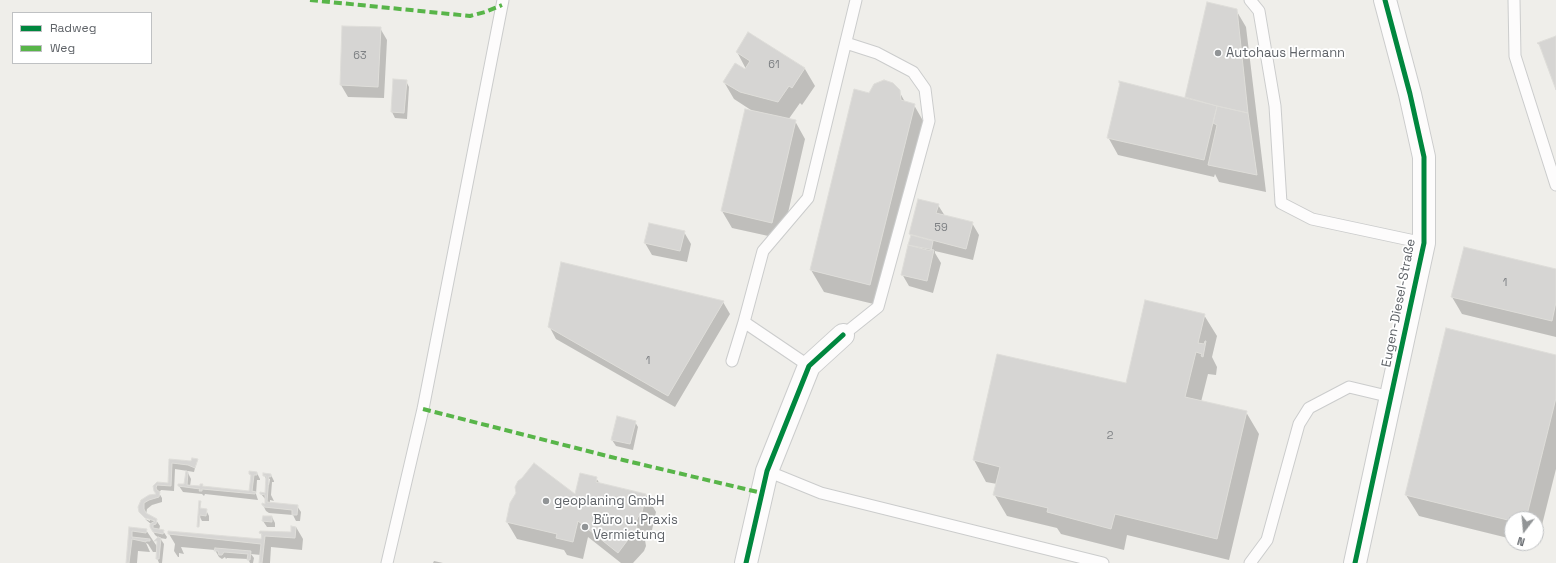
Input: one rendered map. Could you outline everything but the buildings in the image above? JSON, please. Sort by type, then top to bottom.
[{"type":"street","name":"Eugen-Diesel-Straße","points":[[1355,563],[1424,244],[1424,157],[1410,94],[1385,0]]},
{"type":"street","points":[[746,563],[767,471],[809,366],[843,335]]},
{"type":"lane","points":[[387,563],[423,409],[503,0]]},
{"type":"lane","points":[[732,361],[763,251],[808,198],[856,0]]},
{"type":"lane","points":[[1250,0],[1259,11],[1276,106],[1281,203],[1312,218],[1424,244]]},
{"type":"lane","points":[[1514,0],[1515,56],[1556,185]]},
{"type":"lane","points":[[843,335],[878,307],[929,121],[926,89],[914,72],[877,53],[846,43]]},
{"type":"lane","points":[[744,322],[809,366]]},
{"type":"lane","points":[[1250,563],[1267,540],[1299,424],[1309,408],[1349,387],[1391,397]]},
{"type":"lane","points":[[767,471],[821,493],[1103,563]]},
{"type":"marked path","points":[[310,0],[470,16],[502,5]]},
{"type":"marked path","points":[[423,409],[623,460],[762,493]]},
{"type":"cycle path","points":[[1355,563],[1424,243],[1424,157],[1410,94],[1385,0]]},
{"type":"cycle path","points":[[746,563],[767,471],[809,366],[843,335]]},
{"type":"place","name":"Autohaus Hermann","points":[[1218,53]]},
{"type":"place","name":"geoplaning GmbH","points":[[546,501]]},
{"type":"place","name":"Büro u. Praxis Vermietung","points":[[585,527]]}]
